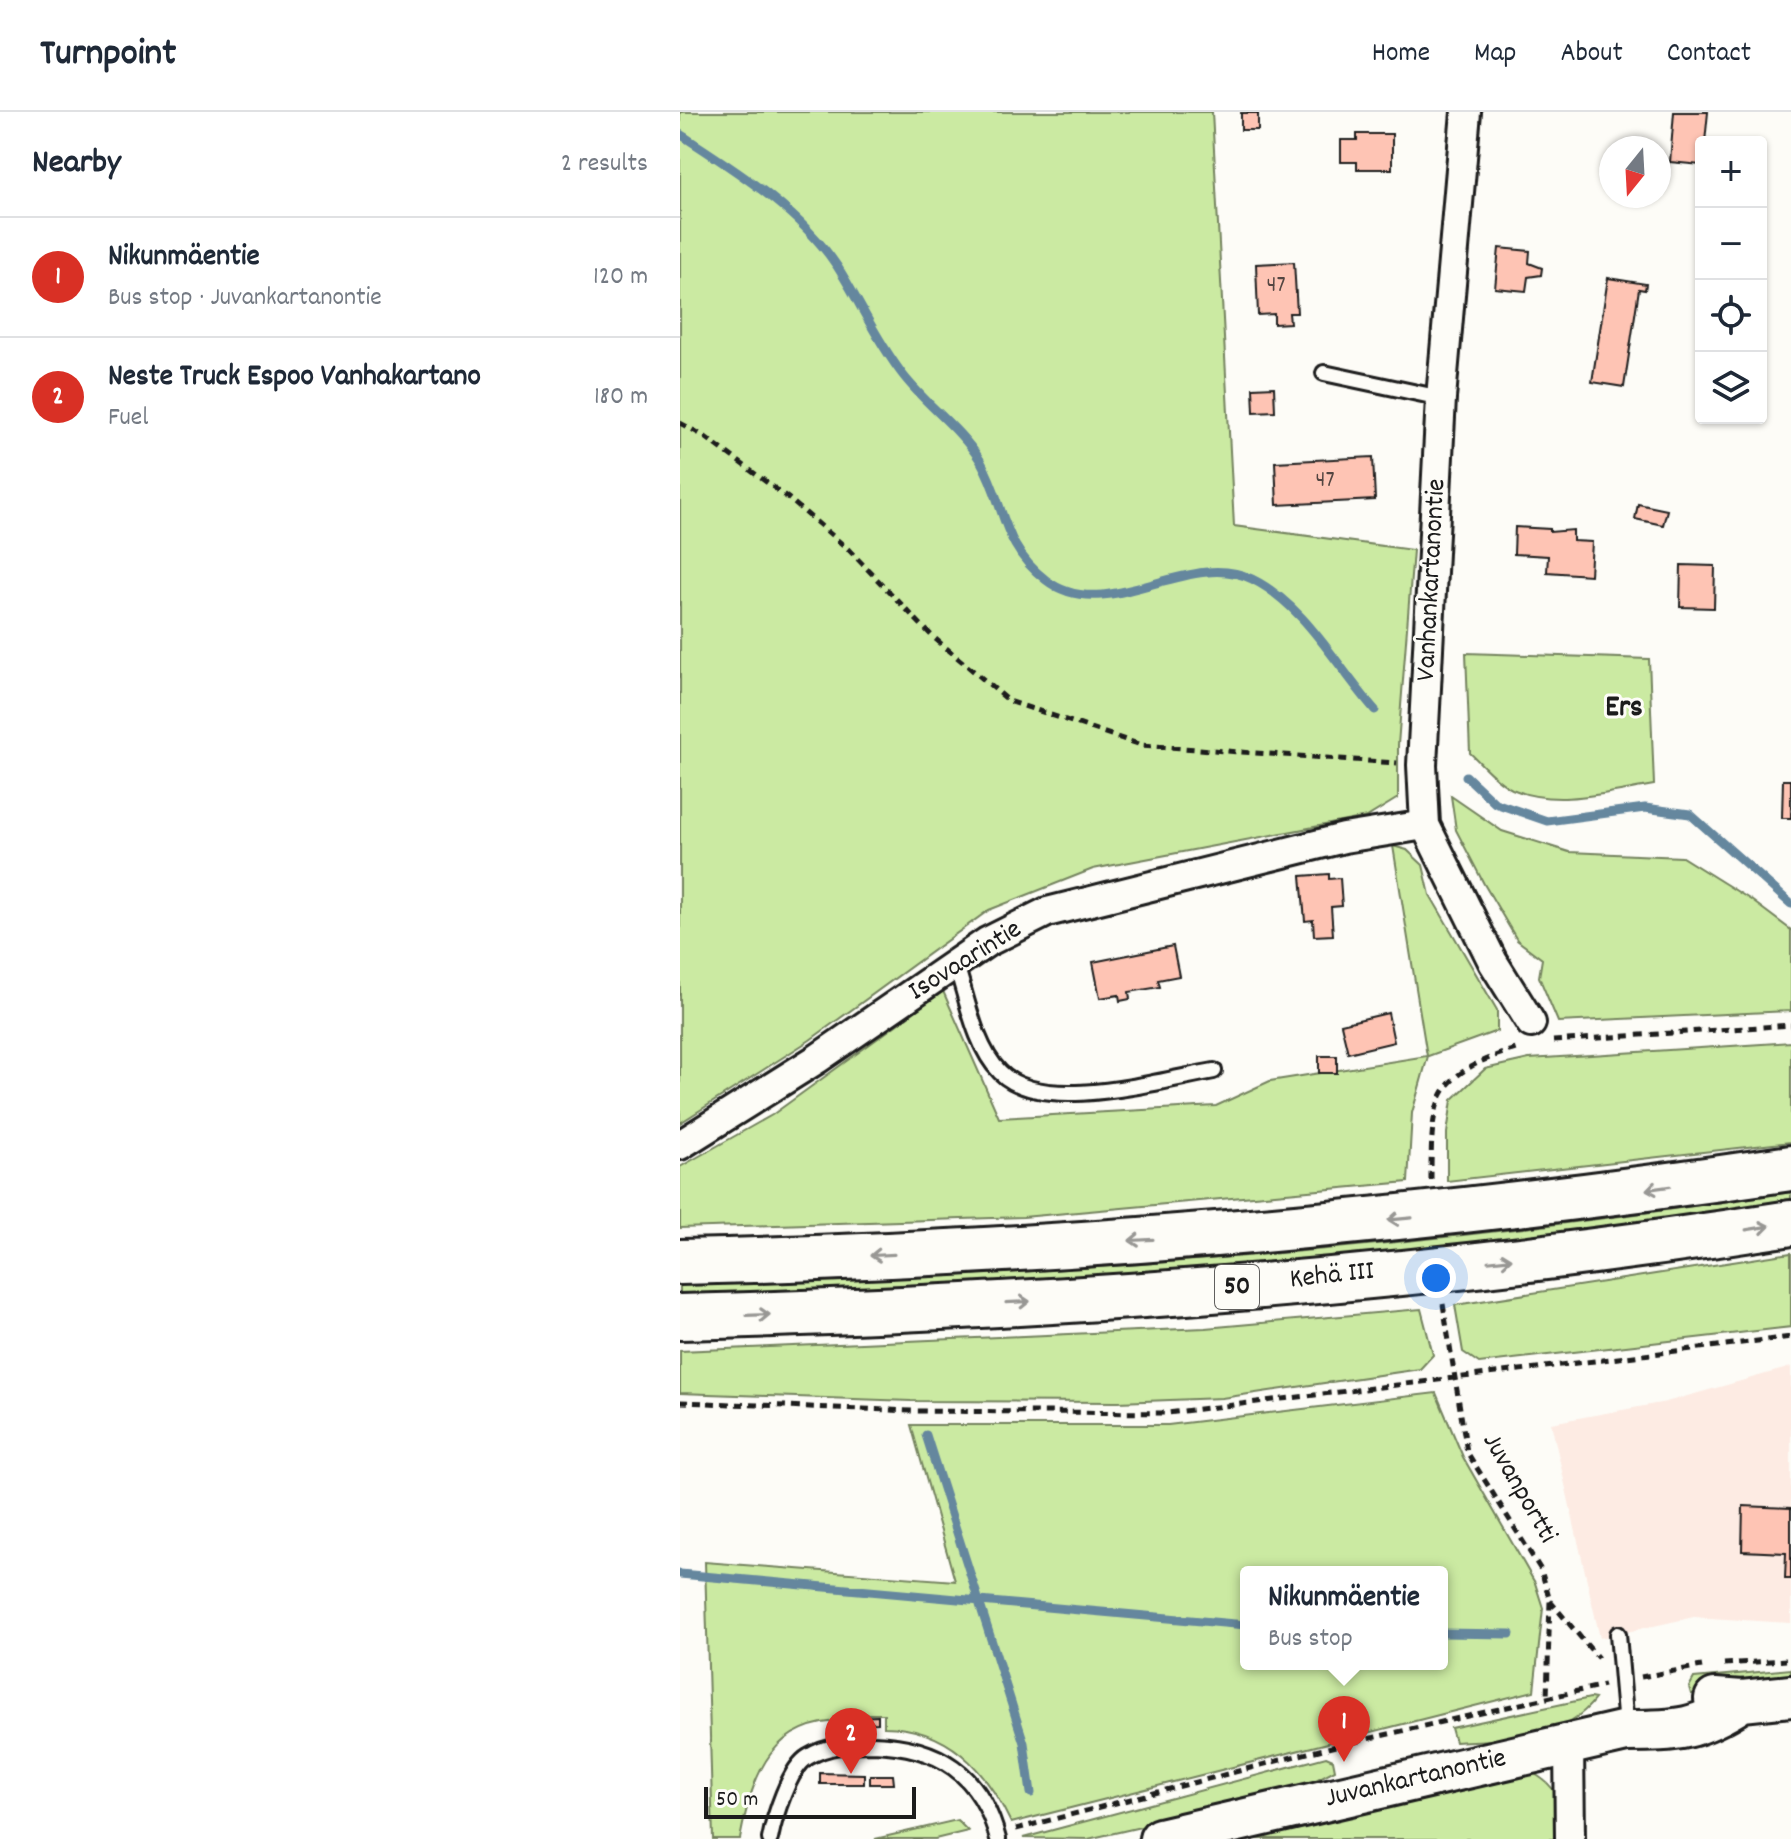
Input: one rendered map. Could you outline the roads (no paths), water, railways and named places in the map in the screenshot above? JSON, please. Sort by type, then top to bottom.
[{"type":"highway","name":"Kehä III","points":[[680,1262],[807,1259],[1202,1236],[1415,1218],[1791,1168]]},
{"type":"highway","name":"Kehä III","points":[[680,1317],[827,1313],[1196,1292],[1663,1243],[1791,1223]]},
{"type":"main road","name":"Juvankartanontie","points":[[1160,1839],[1626,1731],[1670,1705],[1702,1698],[1742,1701],[1791,1696]]},
{"type":"street","name":"Vanhankartanontie","points":[[1466,112],[1441,398],[1422,765],[1425,825],[1533,1037]]},
{"type":"street","name":"Isovaarintie","points":[[680,1145],[817,1059],[987,942],[1047,912],[1344,838],[1425,825]]},
{"type":"street","points":[[1569,1744],[1570,1839]]},
{"type":"lane","points":[[1324,373],[1441,398]]},
{"type":"lane","points":[[956,965],[982,1040],[1000,1072],[1022,1086],[1063,1095],[1214,1071]]},
{"type":"lane","points":[[1618,1634],[1626,1731]]},
{"type":"lane","points":[[770,1839],[776,1808],[805,1758],[845,1744],[906,1745],[938,1756],[974,1784],[997,1837]]},
{"type":"waterway","points":[[680,134],[765,192],[822,246],[903,375],[972,448],[988,477],[1012,539],[1031,567],[1046,580],[1069,592],[1094,595],[1121,592],[1201,573],[1227,572],[1252,579],[1271,590],[1304,621],[1375,710]]},
{"type":"waterway","points":[[1466,776],[1495,803],[1547,821],[1645,808],[1690,814],[1791,904]]},
{"type":"waterway","points":[[926,1435],[1024,1743],[1031,1793]]},
{"type":"waterway","points":[[680,1574],[1240,1624]]},
{"type":"waterway","points":[[1448,1633],[1510,1634]]},
{"type":"place","name":"Nikunmäentie","points":[[1344,1762]]},
{"type":"place","name":"Neste Truck Espoo Vanhakartano","points":[[851,1774]]},
{"type":"district","name":"Ers","points":[[1624,709]]}]
